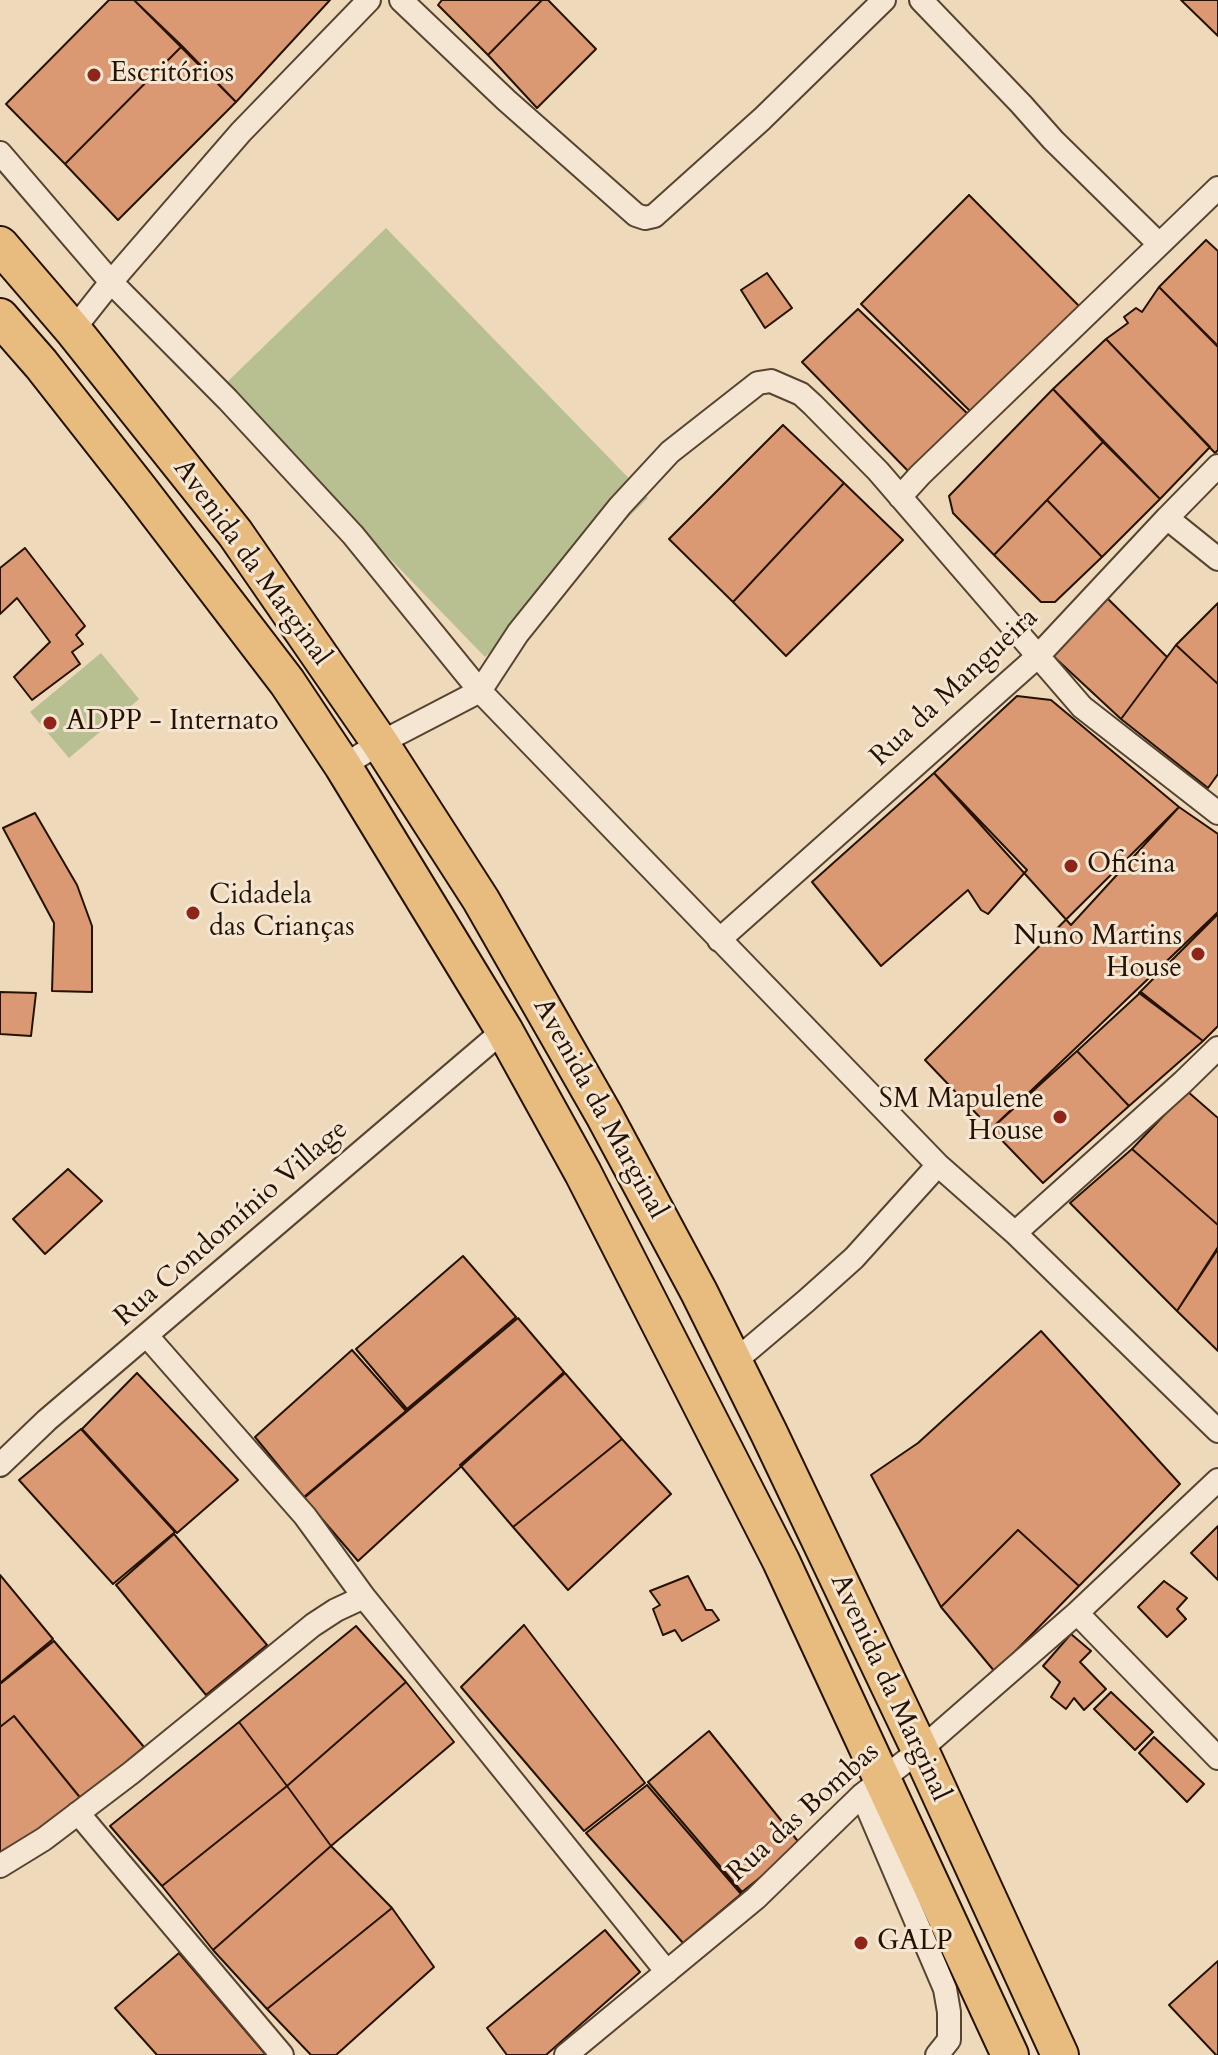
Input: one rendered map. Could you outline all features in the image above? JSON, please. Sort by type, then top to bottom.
[{"type":"main road","name":"Avenida da Marginal","points":[[0,245],[73,330],[235,533],[380,743],[481,900],[604,1115],[699,1292],[920,1750],[1060,2055]]},
{"type":"main road","name":"Avenida da Marginal","points":[[0,317],[41,364],[287,682],[343,766],[504,1030],[583,1173],[781,1561],[872,1786],[1010,2055]]},
{"type":"street","points":[[73,330],[241,132],[369,0]]},
{"type":"street","points":[[401,0],[506,100],[636,215],[645,218],[654,216],[762,119],[884,0]]},
{"type":"street","points":[[921,0],[1053,140],[1159,244]]},
{"type":"street","points":[[0,153],[111,282],[228,400],[353,535],[480,691],[938,1165],[1015,1233],[1218,1431]]},
{"type":"street","points":[[900,497],[1218,188]]},
{"type":"street","points":[[343,766],[380,743],[480,691],[518,633],[620,506],[670,452],[758,383],[771,381],[801,394],[878,471],[1082,707],[1218,813]]},
{"type":"street","name":"Rua da Mangueira","points":[[719,940],[1037,657],[1218,466]]},
{"type":"street","points":[[1167,518],[1218,559]]},
{"type":"street","name":"Rua Condomínio Village","points":[[0,1465],[47,1420],[504,1030]]},
{"type":"street","points":[[1015,1233],[1218,1048]]},
{"type":"street","points":[[734,1362],[854,1258],[938,1165]]},
{"type":"street","points":[[147,1336],[305,1516],[364,1597],[667,1972]]},
{"type":"street","name":"Rua das Bombas","points":[[566,2055],[756,1898],[872,1786],[920,1750],[1077,1613],[1218,1480]]},
{"type":"street","points":[[0,1866],[44,1839],[131,1773],[313,1625],[364,1597]]},
{"type":"street","points":[[1077,1613],[1218,1758]]},
{"type":"street","points":[[872,1786],[945,1989],[949,2040],[937,2055]]},
{"type":"street","points":[[78,1813],[282,2055]]},
{"type":"green space","points":[[386,228],[648,498],[485,657],[223,386]]},
{"type":"green space","points":[[101,653],[139,699],[69,758],[30,712]]},
{"type":"building","name":"Escritórios","points":[[109,0],[134,0],[182,46],[65,164],[6,104]]},
{"type":"building","points":[[134,0],[330,0],[236,102]]},
{"type":"building","points":[[442,0],[542,0],[488,55],[438,5]]},
{"type":"building","points":[[542,0],[548,0],[596,49],[537,108],[488,55]]},
{"type":"building","points":[[1181,0],[1218,0],[1218,36]]},
{"type":"building","points":[[182,46],[236,102],[118,220],[65,164]]},
{"type":"building","points":[[969,195],[1079,306],[973,414],[861,304]]},
{"type":"building","points":[[1206,240],[1218,251],[1218,347],[1159,287]]},
{"type":"building","points":[[767,273],[792,308],[765,328],[741,290]]},
{"type":"building","points":[[1159,287],[1218,346],[1218,450],[1215,453],[1106,339],[1128,323],[1124,317],[1136,308],[1142,312]]},
{"type":"building","points":[[858,309],[970,416],[910,473],[802,362]]},
{"type":"building","points":[[1106,339],[1210,447],[1160,499],[1053,389]]},
{"type":"building","points":[[1053,389],[1103,442],[994,555],[953,513],[949,496]]},
{"type":"building","points":[[783,425],[844,483],[733,602],[669,539]]},
{"type":"building","points":[[1103,442],[1160,499],[1102,557],[1047,500]]},
{"type":"building","points":[[844,483],[903,540],[786,656],[733,602]]},
{"type":"building","points":[[1047,500],[1102,557],[1055,602],[1041,602],[994,555]]},
{"type":"building","points":[[25,548],[85,626],[76,635],[83,644],[72,652],[80,664],[32,700],[14,677],[50,642],[17,598],[0,614],[0,568]]},
{"type":"building","points":[[1104,595],[1167,657],[1121,719],[1052,655]]},
{"type":"building","points":[[1218,603],[1218,684],[1176,645]]},
{"type":"building","points":[[1176,645],[1218,684],[1218,774],[1208,788],[1121,719]]},
{"type":"building","name":"Oficina","points":[[1017,696],[1051,700],[1179,807],[1071,925],[934,773]]},
{"type":"building","points":[[934,773],[1027,870],[988,914],[981,910],[968,890],[881,966],[812,882]]},
{"type":"building","points":[[1179,807],[1218,834],[1218,912],[991,1129],[925,1060]]},
{"type":"building","points":[[35,813],[77,885],[92,926],[92,992],[52,991],[54,923],[3,828]]},
{"type":"building","name":"Nuno Martins House","points":[[1218,914],[1218,1026],[1203,1041],[1139,993]]},
{"type":"building","points":[[0,992],[36,993],[31,1036],[0,1034]]},
{"type":"building","points":[[1141,992],[1203,1041],[1129,1106],[1077,1051]]},
{"type":"building","name":"SM Mapulene House","points":[[1077,1051],[1129,1106],[1043,1183],[991,1129]]},
{"type":"building","points":[[1187,1091],[1218,1118],[1218,1225],[1132,1149]]},
{"type":"building","points":[[1132,1149],[1218,1225],[1218,1249],[1177,1311],[1070,1203]]},
{"type":"building","points":[[68,1169],[102,1201],[45,1254],[13,1219]]},
{"type":"building","points":[[1218,1247],[1218,1351],[1177,1311]]},
{"type":"building","points":[[463,1256],[516,1317],[407,1409],[356,1349]]},
{"type":"building","points":[[518,1318],[564,1372],[358,1561],[304,1498]]},
{"type":"building","points":[[1041,1331],[1180,1484],[1079,1586],[1018,1530],[941,1607],[871,1475],[918,1443]]},
{"type":"building","points":[[352,1350],[406,1411],[304,1497],[255,1437]]},
{"type":"building","points":[[137,1373],[238,1480],[177,1533],[82,1429]]},
{"type":"building","points":[[565,1373],[622,1439],[513,1527],[460,1465]]},
{"type":"building","points":[[81,1429],[175,1532],[113,1584],[19,1480]]},
{"type":"building","points":[[622,1439],[671,1494],[568,1590],[513,1527]]},
{"type":"building","points":[[1218,1526],[1218,1580],[1191,1553]]},
{"type":"building","points":[[1018,1530],[1079,1586],[995,1672],[941,1607]]},
{"type":"building","points":[[174,1534],[267,1645],[206,1695],[116,1585]]},
{"type":"building","points":[[0,1575],[53,1639],[0,1683]]},
{"type":"building","points":[[688,1576],[706,1610],[712,1610],[719,1620],[682,1641],[675,1630],[663,1635],[653,1609],[660,1605],[650,1591]]},
{"type":"building","points":[[1164,1581],[1187,1598],[1177,1609],[1186,1619],[1167,1637],[1138,1607]]},
{"type":"building","points":[[524,1625],[645,1783],[584,1831],[461,1687]]},
{"type":"building","points":[[356,1626],[406,1682],[287,1786],[239,1722]]},
{"type":"building","points":[[1071,1634],[1091,1651],[1080,1662],[1106,1689],[1084,1710],[1074,1698],[1066,1709],[1051,1697],[1060,1682],[1043,1666]]},
{"type":"building","points":[[54,1641],[144,1747],[82,1800],[14,1716],[0,1727],[0,1684]]},
{"type":"building","points":[[406,1682],[454,1742],[331,1846],[287,1786]]},
{"type":"building","points":[[1111,1692],[1153,1732],[1135,1750],[1094,1709]]},
{"type":"building","points":[[14,1716],[82,1800],[0,1854],[0,1727]]},
{"type":"building","points":[[239,1722],[287,1786],[162,1886],[110,1826]]},
{"type":"building","points":[[709,1731],[801,1845],[742,1892],[648,1782]]},
{"type":"building","points":[[1154,1737],[1204,1784],[1187,1802],[1139,1753]]},
{"type":"building","points":[[647,1785],[741,1894],[683,1943],[586,1833]]},
{"type":"building","points":[[287,1786],[331,1846],[213,1950],[162,1886]]},
{"type":"building","points":[[331,1846],[392,1908],[267,2009],[213,1950]]},
{"type":"building","points":[[392,1908],[434,1967],[336,2055],[311,2055],[267,2009]]},
{"type":"building","points":[[605,1930],[640,1972],[546,2055],[507,2055],[487,2028]]},
{"type":"building","points":[[179,1953],[266,2055],[157,2055],[115,2008]]},
{"type":"building","points":[[1218,1961],[1218,2055],[1216,2055],[1169,2005]]},
{"type":"place","name":"Escritórios","points":[[94,75]]},
{"type":"place","name":"ADPP - Internato","points":[[50,723]]},
{"type":"place","name":"Oficina","points":[[1071,866]]},
{"type":"place","name":"Cidadela das Crianças","points":[[193,913]]},
{"type":"place","name":"Nuno Martins House","points":[[1198,954]]},
{"type":"place","name":"SM Mapulene House","points":[[1060,1117]]},
{"type":"place","name":"GALP","points":[[861,1943]]}]
